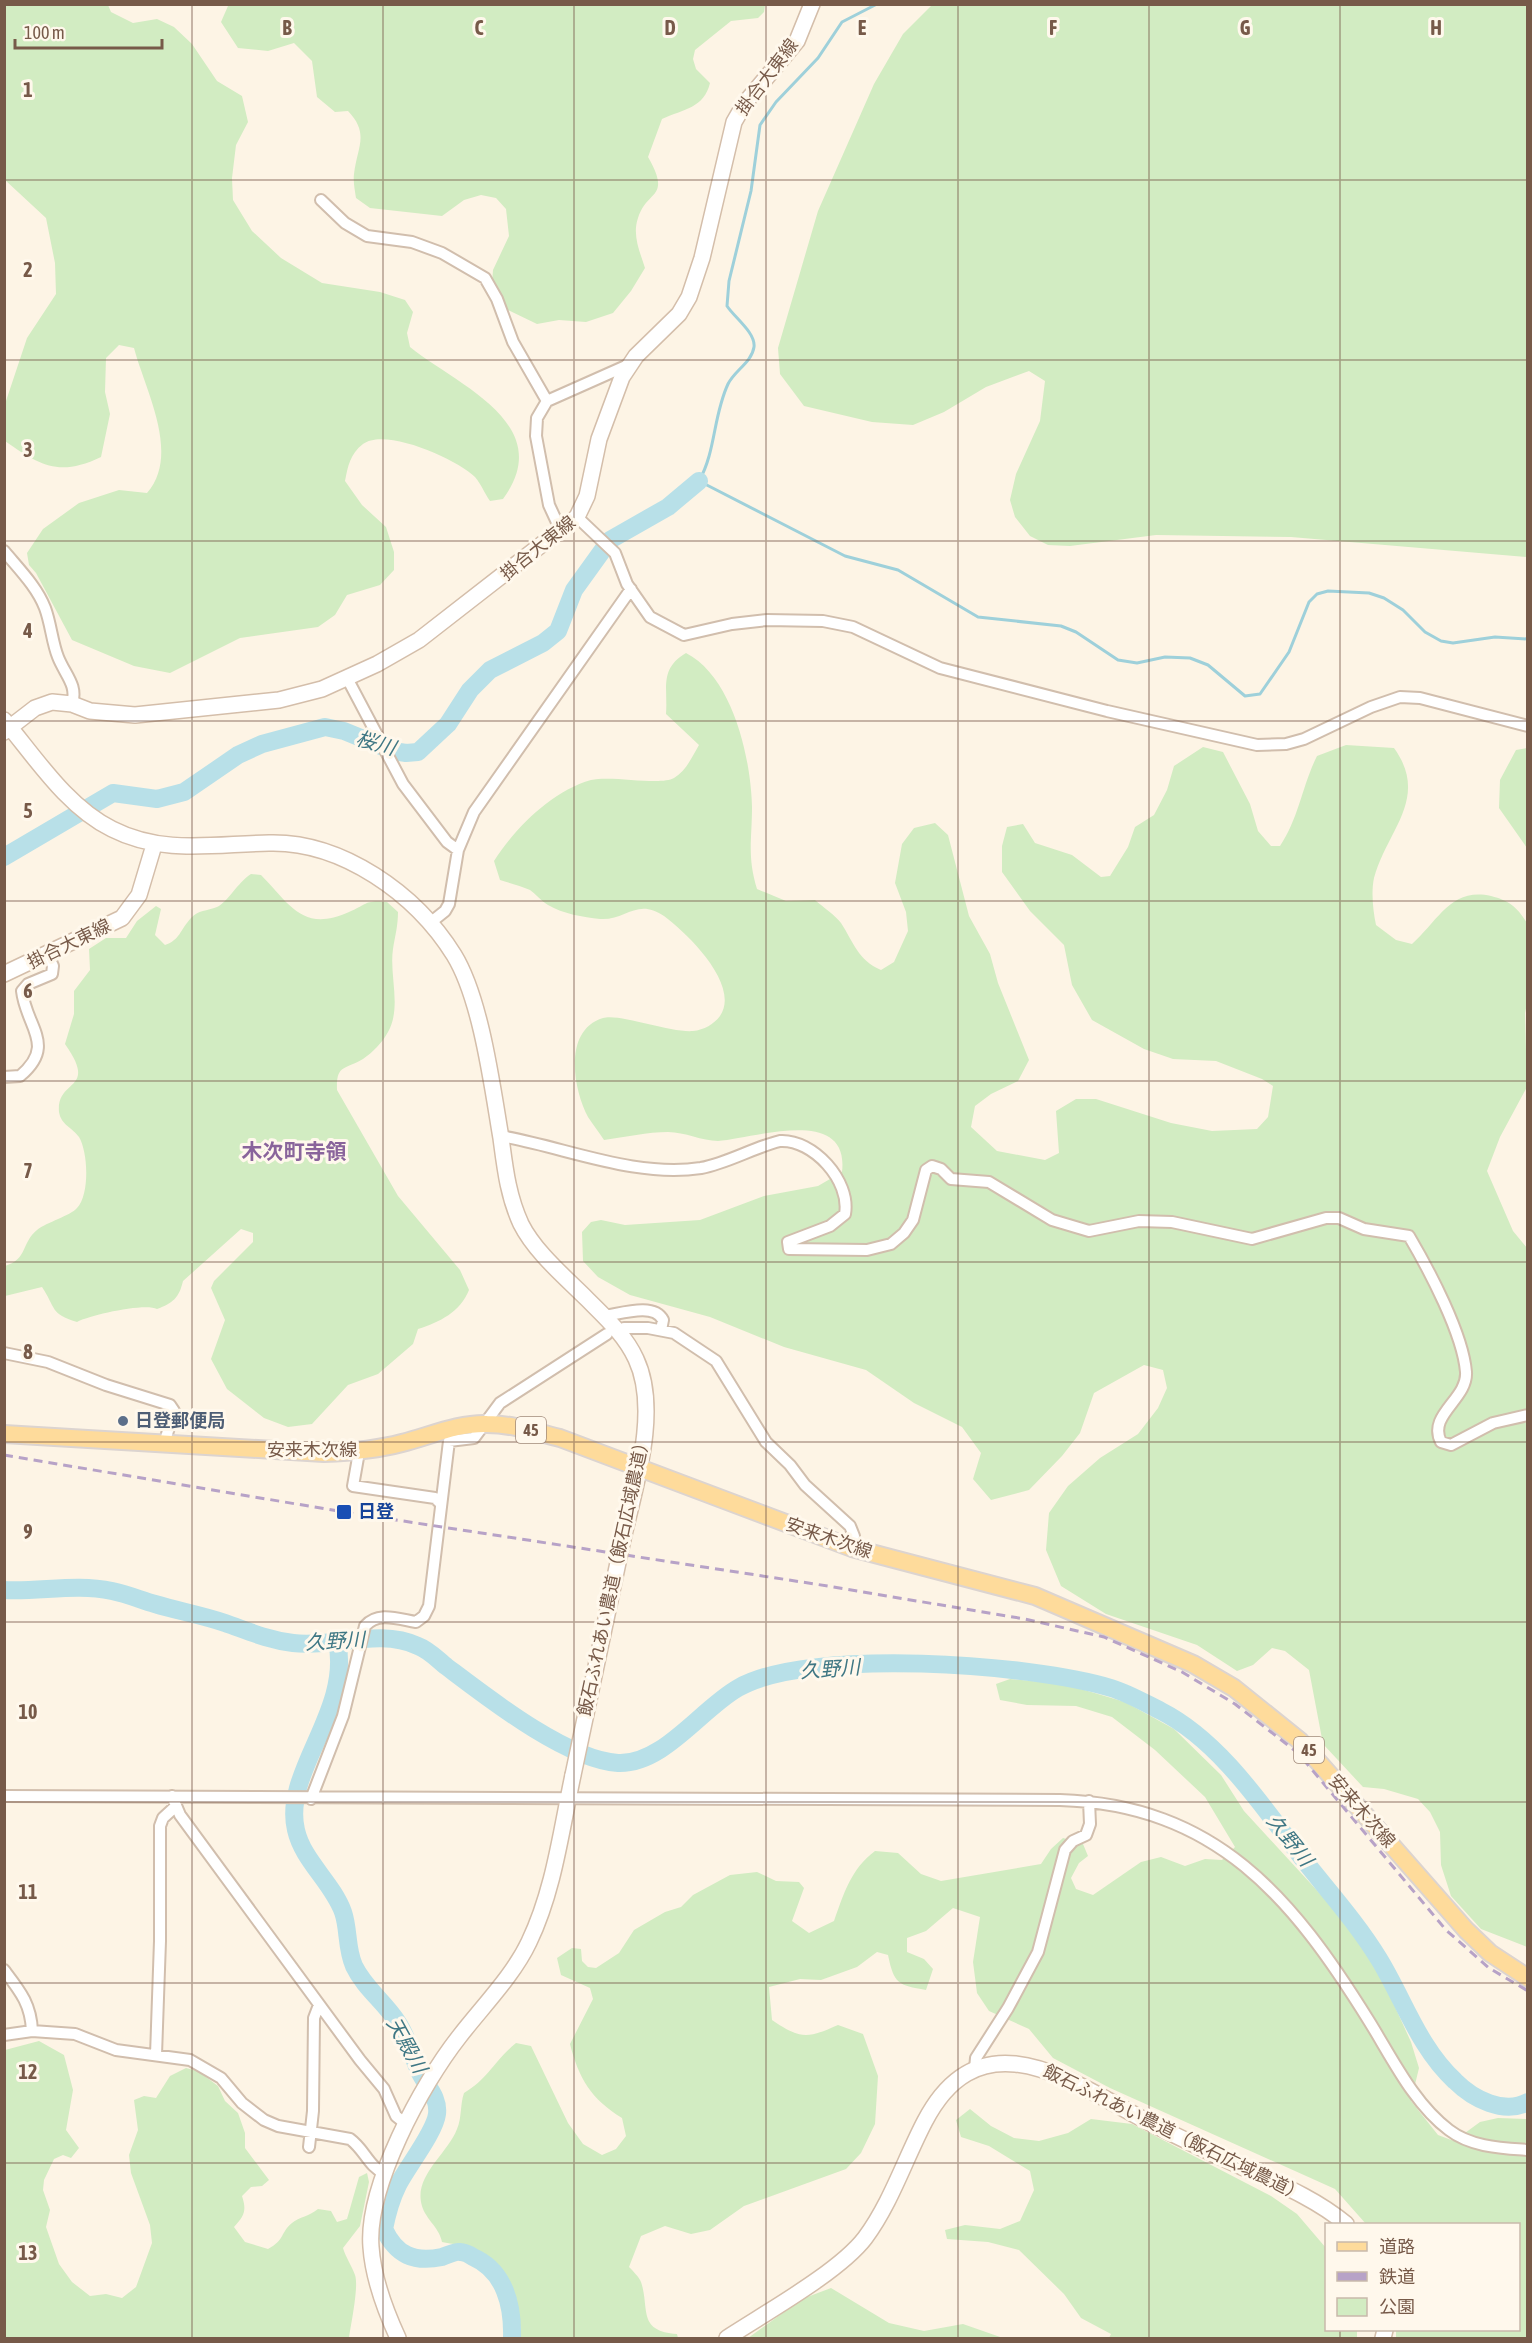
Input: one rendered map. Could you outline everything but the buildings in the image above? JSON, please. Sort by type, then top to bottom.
[{"type":"main road","name":"安来木次線","points":[[4,1434],[324,1453],[359,1452],[401,1444],[447,1430],[485,1424],[512,1425],[560,1438],[852,1548],[1035,1596],[1193,1664],[1234,1688],[1275,1719],[1325,1766],[1466,1930],[1490,1953],[1527,1978]]},
{"type":"street","name":"掛合大東線","points":[[6,726],[42,704],[56,702],[72,704],[90,711],[118,715],[182,711],[279,700],[322,689],[399,652],[435,629],[577,517],[587,496],[599,439],[628,365],[679,314],[689,297],[702,258],[734,122],[745,103],[797,40],[812,4]]},
{"type":"street","points":[[321,201],[345,223],[367,236],[406,241],[442,253],[485,278],[497,299],[513,342],[547,401]]},
{"type":"street","points":[[561,531],[549,505],[536,436],[537,418],[547,401],[628,365]]},
{"type":"street","points":[[577,517],[620,560],[631,589],[650,617],[684,635],[732,624],[767,620],[823,621],[853,627],[940,668],[1107,711],[1257,745],[1286,744],[1304,739],[1371,707],[1400,698],[1420,698],[1527,726]]},
{"type":"street","points":[[4,551],[37,592],[44,606],[57,655],[74,686],[72,704]]},
{"type":"street","points":[[430,923],[445,911],[449,904],[458,850],[474,812],[631,589]]},
{"type":"street","points":[[347,678],[374,734],[403,784],[447,842],[458,850]]},
{"type":"street","name":"飯石ふれあい農道（飯石広域農道）","points":[[6,726],[74,801],[110,829],[154,844],[197,848],[283,843],[316,847],[348,859],[365,870],[430,923],[452,951],[472,993],[500,1136],[509,1196],[523,1228],[549,1261],[604,1316],[628,1344],[642,1375],[646,1409],[639,1467],[545,1901],[528,1944],[434,2072],[418,2100],[386,2174],[372,2217],[370,2248],[398,2338]]},
{"type":"street","name":"掛合大東線","points":[[5,971],[48,955],[98,932],[129,911],[144,884],[154,844]]},
{"type":"street","points":[[4,1077],[20,1076],[38,1054],[39,1042],[22,991],[25,986],[52,974],[53,966],[48,955]]},
{"type":"street","points":[[500,1136],[622,1164],[654,1168],[699,1168],[780,1141],[790,1140],[823,1159],[842,1187],[847,1205],[845,1214],[830,1226],[788,1242],[789,1249],[867,1250],[891,1244],[904,1233],[913,1220],[926,1170],[932,1166],[941,1169],[951,1179],[989,1182],[1052,1220],[1089,1231],[1139,1221],[1172,1222],[1252,1239],[1332,1218],[1364,1229],[1409,1236],[1455,1329],[1466,1374],[1461,1390],[1439,1421],[1438,1435],[1442,1442],[1450,1444],[1493,1423],[1527,1415]]},
{"type":"street","points":[[604,1316],[654,1311],[663,1320],[661,1330]]},
{"type":"street","points":[[624,1328],[674,1333],[716,1361],[766,1442],[790,1465],[805,1485],[850,1526],[854,1536],[852,1548]]},
{"type":"street","points":[[307,1798],[338,1731],[365,1626],[370,1620],[381,1616],[416,1622],[424,1616],[429,1606],[440,1526],[439,1502],[448,1441],[474,1438],[500,1403],[607,1334]]},
{"type":"street","points":[[4,1353],[48,1362],[106,1385],[170,1405],[174,1411],[164,1444]]},
{"type":"street","points":[[359,1452],[353,1486],[435,1498],[439,1502]]},
{"type":"street","points":[[4,1796],[173,1802],[307,1798],[1089,1801],[1164,1818],[1196,1832],[1236,1858],[1263,1881],[1296,1917],[1353,1995],[1395,2066],[1436,2118],[1450,2131],[1488,2146],[1527,2150]]},
{"type":"street","points":[[975,2069],[976,2058],[1008,2008],[1038,1952],[1065,1850],[1072,1840],[1086,1834],[1090,1824],[1089,1801]]},
{"type":"street","points":[[173,1802],[319,2005],[384,2089],[396,2116],[406,2124]]},
{"type":"street","points":[[156,2055],[160,1941],[160,1826],[173,1802]]},
{"type":"street","points":[[4,1970],[25,1996],[32,2015],[32,2031]]},
{"type":"street","points":[[309,2147],[314,2018],[319,2005]]},
{"type":"street","points":[[4,2035],[32,2031],[75,2034],[116,2050],[190,2060],[213,2072],[252,2112],[264,2120],[278,2126],[350,2139],[360,2146],[376,2169],[386,2174]]},
{"type":"street","name":"飯石ふれあい農道（飯石広域農道）","points":[[727,2338],[825,2273],[864,2239],[874,2224],[927,2118],[943,2094],[975,2069],[1009,2063],[1048,2069],[1212,2153],[1300,2193],[1329,2210],[1345,2223]]},
{"type":"green space","points":[[5,4],[108,5],[111,12],[133,23],[157,19],[174,27],[192,44],[217,81],[242,96],[248,122],[236,145],[232,178],[233,200],[252,231],[281,258],[322,283],[380,292],[405,300],[413,312],[407,333],[410,347],[475,392],[495,409],[510,428],[518,449],[517,472],[503,499],[490,501],[475,477],[437,454],[403,442],[387,439],[373,440],[363,444],[352,456],[345,481],[362,505],[386,527],[394,552],[394,570],[380,585],[347,595],[335,615],[318,627],[240,638],[170,673],[134,666],[72,640],[36,573],[29,565],[27,553],[43,529],[79,503],[119,490],[147,493],[157,477],[161,460],[161,441],[152,402],[134,348],[119,345],[106,358],[105,392],[110,414],[101,457],[73,466],[51,466],[29,457],[5,441],[5,404],[27,338],[56,294],[55,263],[46,218],[5,180]]},
{"type":"green space","points":[[232,4],[765,5],[764,12],[758,18],[731,21],[695,50],[693,59],[696,69],[710,83],[707,91],[703,98],[692,107],[662,119],[648,157],[655,170],[658,187],[642,209],[636,224],[637,243],[645,268],[631,291],[613,313],[586,322],[559,320],[537,324],[508,310],[492,284],[493,270],[509,236],[506,209],[496,198],[481,195],[464,200],[442,216],[370,208],[356,198],[354,177],[360,134],[355,119],[348,111],[335,112],[317,97],[312,61],[294,43],[268,51],[238,48],[221,22],[228,6]]},
{"type":"green space","points":[[932,5],[1527,5],[1527,557],[1291,537],[1156,535],[1070,546],[1048,545],[1030,536],[1015,517],[1010,500],[1016,474],[1040,421],[1045,381],[1029,371],[986,387],[944,412],[913,425],[872,422],[804,406],[780,374],[778,348],[818,211],[874,84],[903,34]]},
{"type":"green space","points":[[686,653],[716,680],[736,721],[743,744],[751,788],[751,857],[757,889],[786,901],[815,900],[841,923],[862,956],[881,970],[894,962],[908,931],[906,912],[895,883],[902,844],[914,828],[935,823],[948,835],[969,916],[990,954],[998,983],[1029,1060],[1018,1081],[991,1094],[975,1106],[971,1127],[997,1151],[1045,1160],[1059,1153],[1056,1111],[1076,1099],[1096,1099],[1171,1123],[1212,1131],[1257,1129],[1268,1117],[1273,1086],[1262,1079],[1216,1061],[1173,1059],[1144,1049],[1092,1020],[1072,985],[1064,945],[1030,911],[1002,872],[1002,846],[1007,827],[1023,824],[1035,843],[1072,855],[1101,877],[1110,876],[1128,847],[1135,827],[1154,815],[1167,790],[1174,766],[1203,747],[1223,752],[1250,804],[1258,831],[1271,846],[1280,846],[1292,824],[1317,756],[1346,745],[1394,748],[1404,766],[1408,783],[1407,798],[1374,878],[1373,902],[1376,925],[1396,940],[1412,944],[1455,901],[1465,896],[1477,895],[1503,900],[1516,909],[1527,923],[1528,999],[1525,1013],[1527,1087],[1500,1137],[1487,1171],[1513,1231],[1527,1248],[1527,1947],[1481,1929],[1451,1896],[1441,1865],[1440,1832],[1430,1812],[1418,1799],[1384,1789],[1363,1787],[1323,1744],[1309,1670],[1285,1651],[1272,1648],[1253,1665],[1237,1671],[1197,1645],[1106,1614],[1061,1586],[1046,1550],[1049,1513],[1068,1486],[1100,1458],[1138,1434],[1158,1408],[1167,1388],[1163,1370],[1144,1365],[1094,1393],[1080,1433],[1062,1456],[1029,1490],[991,1500],[973,1479],[981,1453],[962,1427],[914,1403],[866,1370],[784,1347],[710,1317],[630,1295],[598,1277],[583,1261],[582,1232],[591,1222],[601,1220],[625,1225],[700,1220],[764,1196],[818,1186],[842,1172],[840,1151],[831,1138],[815,1132],[796,1130],[774,1132],[718,1141],[674,1132],[660,1132],[604,1140],[588,1117],[578,1091],[575,1062],[577,1047],[582,1035],[590,1025],[603,1018],[611,1017],[683,1031],[701,1029],[712,1024],[720,1016],[725,1004],[718,975],[685,934],[655,911],[638,909],[609,919],[567,913],[543,902],[530,890],[500,880],[494,861],[513,836],[536,812],[576,785],[600,779],[667,780],[682,772],[699,745],[666,714],[666,687],[668,672],[677,659]]},
{"type":"green space","points":[[1528,748],[1527,848],[1499,808],[1500,780],[1516,750]]},
{"type":"green space","points":[[251,874],[261,875],[289,905],[308,917],[333,918],[366,903],[374,902],[387,902],[398,912],[392,959],[395,1002],[392,1022],[386,1036],[374,1050],[340,1072],[337,1090],[398,1196],[460,1270],[469,1290],[455,1310],[434,1323],[418,1329],[413,1344],[378,1374],[348,1385],[312,1424],[288,1427],[264,1418],[227,1389],[211,1359],[225,1320],[211,1288],[214,1281],[253,1242],[253,1233],[241,1229],[183,1281],[180,1292],[174,1299],[157,1309],[117,1311],[77,1322],[58,1313],[42,1287],[5,1296],[5,1266],[21,1255],[28,1240],[37,1230],[77,1208],[84,1193],[86,1162],[82,1144],[79,1137],[62,1120],[59,1112],[63,1094],[77,1078],[78,1070],[65,1044],[74,1014],[74,991],[90,970],[89,949],[106,938],[126,938],[137,921],[156,906],[161,909],[155,935],[165,945],[170,943],[194,915],[221,905]]},
{"type":"green space","points":[[1010,1679],[1064,1684],[1125,1702],[1174,1729],[1221,1775],[1244,1811],[1323,1897],[1372,1956],[1411,2042],[1419,2068],[1411,2101],[1438,2135],[1454,2141],[1480,2122],[1498,2118],[1527,2119],[1527,2338],[1396,2338],[1396,2331],[1520,2331],[1520,2223],[1365,2223],[1335,2189],[1110,2088],[1053,2058],[1029,2029],[989,2011],[977,1993],[973,1962],[980,1917],[953,1908],[926,1931],[907,1938],[907,1952],[924,1959],[933,1969],[926,1990],[899,1982],[895,1978],[888,1955],[877,1952],[857,1967],[821,1980],[800,1979],[769,1987],[772,2020],[790,2031],[811,2035],[838,2025],[863,2034],[878,2076],[875,2124],[861,2153],[846,2169],[744,2206],[710,2230],[691,2234],[665,2226],[641,2236],[629,2267],[641,2282],[647,2317],[656,2328],[677,2334],[678,2338],[521,2338],[516,2298],[498,2265],[474,2249],[442,2242],[421,2202],[423,2182],[453,2138],[460,2120],[464,2093],[479,2082],[516,2043],[531,2046],[568,2123],[583,2144],[602,2155],[616,2149],[626,2136],[622,2118],[594,2095],[582,2078],[570,2044],[593,1999],[590,1988],[561,1975],[557,1958],[572,1948],[581,1949],[582,1961],[588,1967],[596,1968],[619,1953],[634,1930],[665,1912],[681,1907],[693,1895],[730,1875],[757,1872],[776,1881],[799,1882],[804,1888],[792,1921],[809,1933],[834,1921],[854,1874],[875,1851],[898,1853],[921,1874],[941,1881],[1041,1864],[1051,1849],[1063,1838],[1083,1844],[1088,1856],[1079,1863],[1071,1878],[1076,1889],[1093,1895],[1141,1862],[1161,1857],[1185,1866],[1205,1859],[1222,1860],[1235,1847],[1205,1797],[1155,1750],[1112,1717],[1076,1706],[1027,1705],[1000,1700],[996,1684]]},
{"type":"green space","points":[[39,2041],[64,2055],[73,2090],[66,2130],[79,2148],[71,2158],[63,2155],[54,2159],[44,2180],[43,2190],[50,2210],[46,2227],[59,2264],[72,2282],[90,2296],[106,2294],[122,2298],[136,2287],[152,2243],[150,2225],[131,2173],[129,2155],[138,2130],[134,2100],[144,2096],[156,2098],[170,2076],[186,2068],[198,2071],[218,2086],[225,2101],[238,2113],[245,2133],[245,2148],[269,2180],[262,2186],[251,2187],[242,2196],[244,2213],[234,2227],[245,2242],[268,2249],[277,2243],[292,2223],[318,2209],[331,2211],[337,2222],[347,2219],[359,2177],[367,2173],[369,2182],[360,2226],[343,2248],[356,2280],[349,2338],[5,2338],[5,2050]]},
{"type":"green space","points":[[970,2109],[991,2126],[1014,2138],[1039,2141],[1068,2133],[1091,2119],[1132,2124],[1271,2196],[1297,2214],[1325,2247],[1325,2331],[1357,2331],[1357,2338],[1109,2338],[1111,2334],[1081,2318],[1064,2294],[1019,2250],[988,2242],[947,2239],[945,2230],[965,2225],[1000,2229],[1020,2221],[1034,2190],[1030,2171],[989,2146],[961,2137],[956,2120]]},
{"type":"green space","points":[[831,2288],[889,2323],[924,2331],[963,2324],[1003,2338],[748,2338],[802,2299]]},
{"type":"waterway","points":[[877,4],[842,22],[818,58],[776,102],[760,125],[751,191],[729,281],[727,306],[752,336],[754,347],[750,357],[728,384],[723,396],[709,458],[699,481],[845,556],[898,570],[978,617],[1061,626],[1076,632],[1118,660],[1137,663],[1165,657],[1190,658],[1208,665],[1245,696],[1260,694],[1289,652],[1309,602],[1317,594],[1328,591],[1369,593],[1384,598],[1403,610],[1425,632],[1441,641],[1453,643],[1495,637],[1528,639]]},
{"type":"waterway","name":"桜川","points":[[4,857],[113,793],[157,799],[184,792],[238,755],[262,744],[325,727],[344,731],[393,751],[418,752],[448,724],[470,690],[490,670],[543,643],[558,631],[574,590],[610,540],[668,507],[699,481]]},
{"type":"waterway","name":"久野川","points":[[4,1590],[85,1588],[112,1591],[284,1642],[309,1644],[372,1638],[403,1641],[426,1650],[529,1726],[576,1751],[618,1763],[635,1761],[666,1746],[738,1688],[771,1675],[815,1667],[867,1664],[977,1667],[1075,1679],[1117,1690],[1182,1724],[1202,1739],[1239,1777],[1362,1933],[1379,1959],[1422,2039],[1442,2068],[1462,2088],[1489,2103],[1509,2107],[1528,2102]]},
{"type":"waterway","name":"天殿川","points":[[337,1642],[339,1668],[335,1692],[299,1786],[294,1808],[296,1830],[305,1852],[332,1891],[343,1912],[354,1966],[364,1982],[393,2015],[434,2097],[437,2108],[431,2130],[396,2190],[384,2229],[400,2251],[415,2258],[432,2259],[463,2252],[484,2263],[500,2280],[505,2291],[511,2314],[512,2338]]},
{"type":"railway","points":[[4,1455],[344,1512],[815,1584],[1025,1619],[1104,1637],[1182,1672],[1235,1704],[1298,1753],[1446,1930],[1489,1968],[1528,1991]]},
{"type":"place","name":"日登郵便局","points":[[123,1421]]},
{"type":"place","name":"日登","points":[[344,1512]]},
{"type":"district","name":"木次町寺領","points":[[294,1152]]}]
